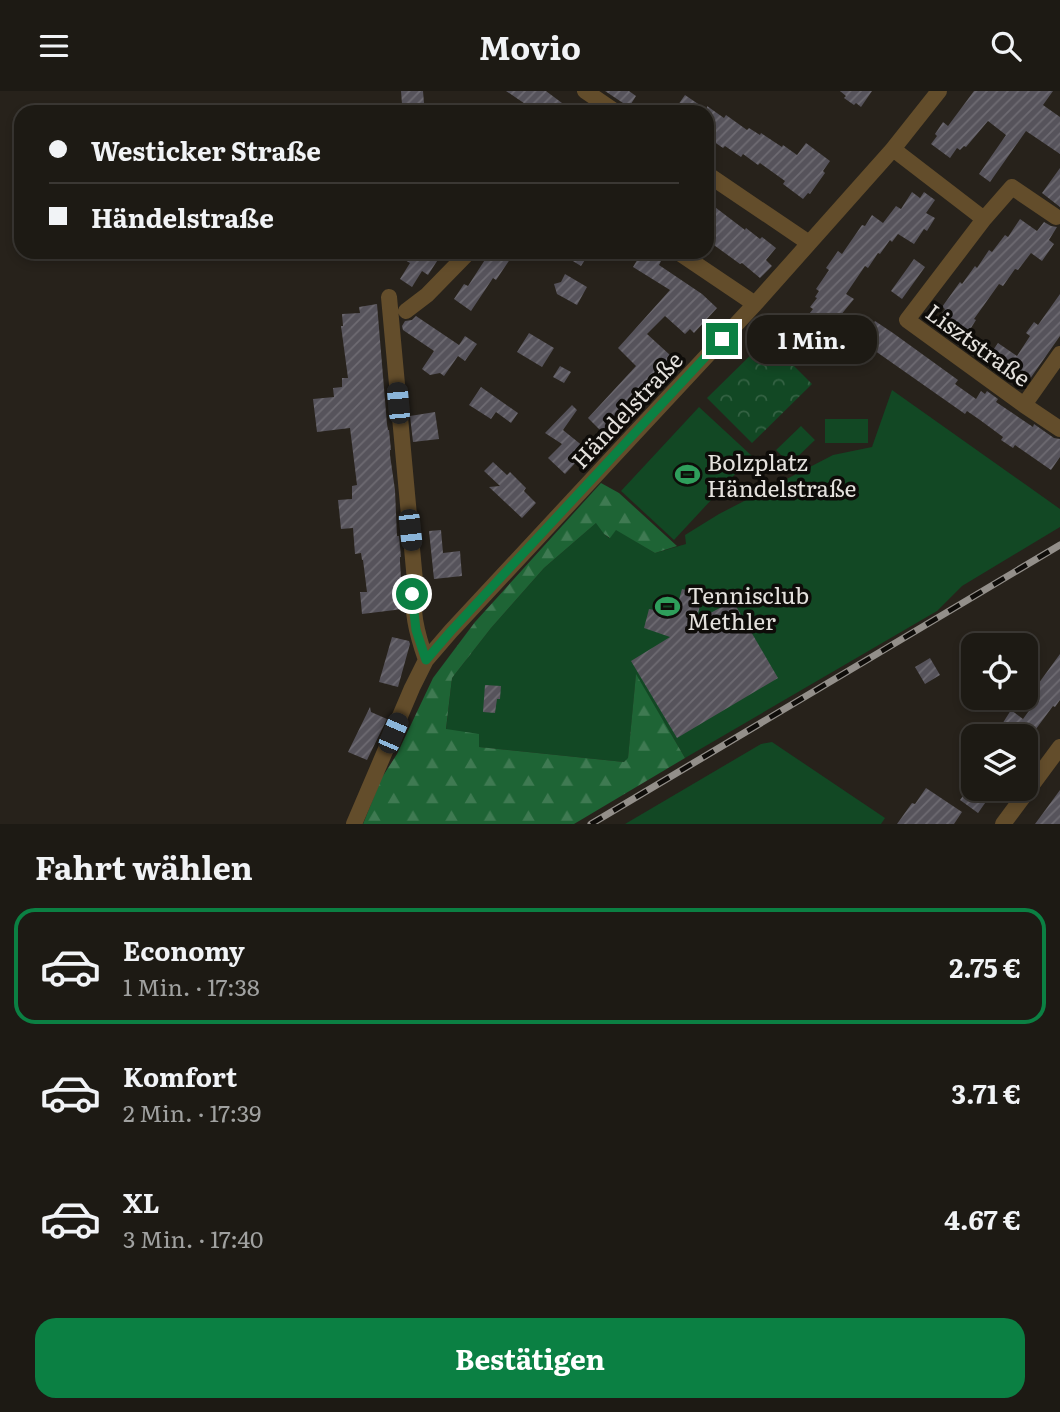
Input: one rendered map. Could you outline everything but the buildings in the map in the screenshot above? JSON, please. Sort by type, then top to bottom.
[{"type":"street","points":[[585,91],[606,105]]},
{"type":"street","name":"Händelstraße","points":[[354,824],[426,660],[755,303],[893,149],[939,91]]},
{"type":"street","points":[[893,149],[984,219]]},
{"type":"street","points":[[714,179],[809,243]]},
{"type":"street","name":"Lisztstraße","points":[[1056,217],[1012,187],[984,219],[907,320],[1060,429]]},
{"type":"street","points":[[407,311],[427,296],[462,259]]},
{"type":"street","points":[[689,259],[755,303]]},
{"type":"street","points":[[389,297],[415,580],[412,594],[416,630],[426,660]]},
{"type":"street","name":"Lisztstraße","points":[[1024,405],[1060,354]]},
{"type":"street","points":[[1003,824],[1060,747]]},
{"type":"green space","points":[[767,339],[812,384],[752,443],[707,398]]},
{"type":"green space","name":"Tennisclub Methler","points":[[892,390],[1060,509],[1060,527],[962,586],[937,611],[685,758],[636,675],[628,759],[624,762],[478,747],[446,730],[452,678],[491,628],[544,568],[597,522],[609,538],[616,529],[655,553],[686,544],[685,535],[719,514],[833,455],[872,447]]},
{"type":"green space","name":"Bolzplatz Händelstraße","points":[[699,407],[752,456],[674,540],[621,491]]},
{"type":"green space","points":[[825,419],[868,419],[868,443],[825,443]]},
{"type":"green space","points":[[801,426],[815,440],[790,464],[776,450]]},
{"type":"green space","points":[[601,483],[619,493],[677,546],[655,553],[616,530],[610,538],[596,523],[544,568],[491,628],[452,678],[446,729],[479,734],[479,747],[624,762],[628,758],[636,674],[685,758],[574,824],[363,824],[381,779],[397,754],[433,678],[475,622]]},
{"type":"green space","points":[[772,742],[885,818],[881,824],[625,824],[761,744]]},
{"type":"railway","points":[[591,824],[1060,545]]},
{"type":"place","name":"Bolzplatz Händelstraße","points":[[687,474]]},
{"type":"place","name":"Tennisclub Methler","points":[[667,607]]},
{"type":"route","points":[[412,594],[416,630],[426,660],[722,339]]}]
